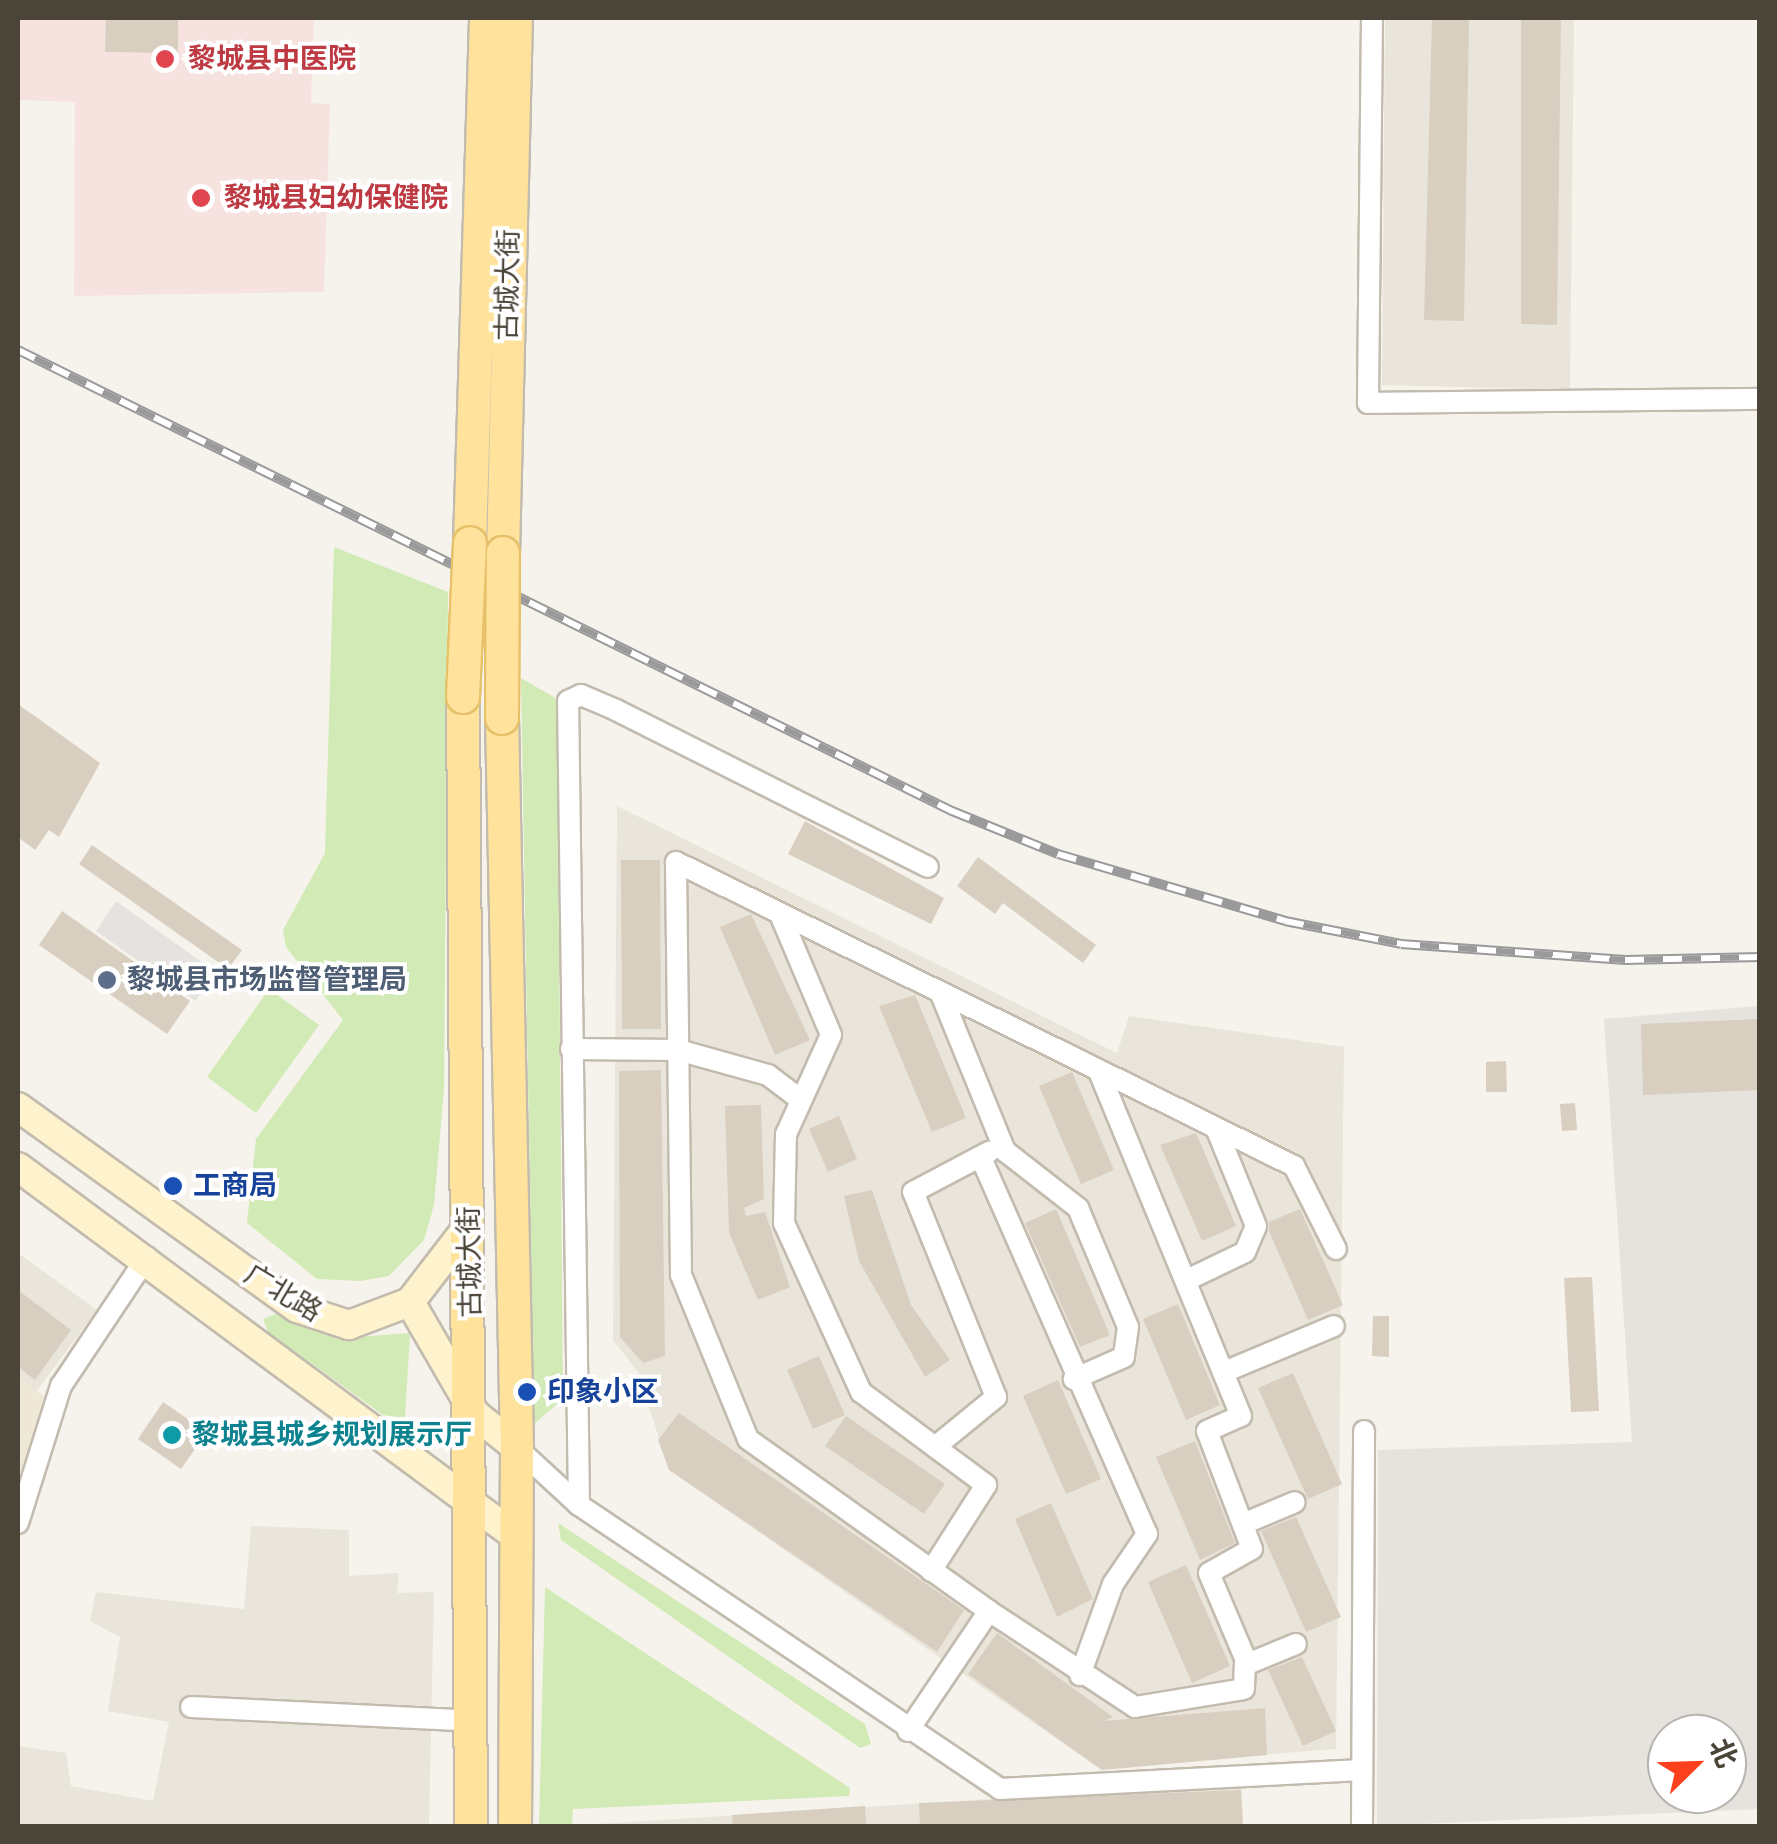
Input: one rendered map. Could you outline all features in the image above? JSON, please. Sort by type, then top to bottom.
[{"type":"main road","name":"古城大街","points":[[471,1826],[475,1414],[467,1228],[463,697],[486,18]]},
{"type":"main road","name":"古城大街","points":[[514,1826],[518,1448],[502,718],[516,18]]},
{"type":"main road","name":"广北路","points":[[18,1106],[297,1308],[349,1325],[410,1302]]},
{"type":"main road","name":"广北路","points":[[18,1166],[147,1257],[474,1511],[517,1537]]},
{"type":"main road","points":[[467,1228],[410,1302],[475,1414],[518,1448]]},
{"type":"street","points":[[1372,18],[1368,403],[1760,399]]},
{"type":"street","points":[[580,1505],[568,701],[581,695],[616,710],[928,867]]},
{"type":"street","points":[[1099,1072],[1241,1416],[1207,1430],[1252,1549],[1209,1573],[1245,1665],[1244,1689],[1135,1707],[1080,1676],[748,1438],[681,1275],[676,862],[1294,1166],[1336,1248]]},
{"type":"street","points":[[780,914],[831,1035],[786,1134],[784,1223],[862,1392],[986,1485],[986,1495],[931,1572]]},
{"type":"street","points":[[941,994],[1000,1138],[1024,1171],[1078,1208],[1128,1327],[1124,1357],[1074,1379]]},
{"type":"street","points":[[571,1049],[678,1050],[768,1075],[801,1100]]},
{"type":"street","points":[[1187,1280],[1245,1252],[1256,1226],[1216,1128]]},
{"type":"street","points":[[936,1447],[996,1397],[913,1192],[982,1160],[1000,1138]]},
{"type":"street","points":[[982,1160],[1074,1379],[1147,1534],[1113,1584],[1080,1676]]},
{"type":"street","points":[[18,1523],[61,1386],[147,1257]]},
{"type":"street","points":[[1224,1372],[1334,1326]]},
{"type":"street","points":[[1362,1826],[1364,1431]]},
{"type":"street","points":[[518,1448],[580,1505],[908,1731],[1000,1789],[1361,1770]]},
{"type":"street","points":[[1243,1524],[1296,1502]]},
{"type":"street","points":[[908,1731],[989,1611]]},
{"type":"street","points":[[1245,1665],[1296,1644]]},
{"type":"street","points":[[192,1707],[473,1721]]},
{"type":"shaded area","name":"黎城县妇幼保健院","points":[[18,18],[314,18],[311,103],[330,104],[324,292],[74,296],[75,102],[18,100]]},
{"type":"shaded area","points":[[1385,18],[1574,18],[1570,390],[1382,385]]},
{"type":"shaded area","points":[[617,806],[1117,1053],[1129,1016],[1344,1047],[1336,1749],[1097,1767],[669,1470],[638,1372],[613,1340]]},
{"type":"shaded area","points":[[116,901],[216,972],[195,1001],[96,931]]},
{"type":"shaded area","points":[[1759,1006],[1759,1809],[1747,1810],[1747,1714],[1647,1714],[1647,1814],[1377,1826],[1378,1450],[1632,1442],[1604,1019]]},
{"type":"shaded area","points":[[18,1253],[97,1310],[36,1392],[18,1378]]},
{"type":"shaded area","points":[[18,1378],[48,1399],[18,1479]]},
{"type":"shaded area","points":[[251,1526],[349,1530],[349,1576],[399,1573],[397,1593],[434,1592],[429,1826],[18,1826],[18,1746],[66,1753],[71,1786],[153,1801],[169,1722],[108,1711],[120,1637],[90,1621],[96,1592],[244,1609]]},
{"type":"shaded area","points":[[1241,1783],[1243,1826],[582,1826],[582,1825]]},
{"type":"green space","points":[[334,547],[448,592],[444,1089],[434,1205],[424,1240],[389,1276],[361,1281],[317,1279],[247,1223],[256,1139],[343,1020],[286,947],[283,930],[325,853]]},
{"type":"green space","points":[[521,678],[557,699],[563,1399],[534,1424]]},
{"type":"green space","points":[[269,989],[319,1025],[256,1113],[207,1077]]},
{"type":"green space","points":[[275,1314],[342,1338],[410,1333],[405,1418],[383,1415],[268,1332],[263,1319]]},
{"type":"green space","points":[[558,1523],[865,1724],[871,1744],[860,1748],[561,1540]]},
{"type":"green space","points":[[545,1587],[850,1788],[849,1796],[573,1809],[572,1826],[539,1826]]},
{"type":"building","points":[[106,18],[178,18],[178,53],[105,52]]},
{"type":"building","points":[[1432,18],[1469,18],[1464,321],[1424,320]]},
{"type":"building","points":[[1521,18],[1561,18],[1557,325],[1521,324]]},
{"type":"building","points":[[18,704],[100,763],[59,837],[49,830],[35,850],[18,837]]},
{"type":"building","points":[[805,821],[944,898],[931,924],[788,854]]},
{"type":"building","points":[[92,845],[242,950],[228,969],[79,864]]},
{"type":"building","points":[[978,857],[1096,945],[1083,963],[1003,903],[995,914],[957,886]]},
{"type":"building","points":[[621,860],[660,860],[661,1029],[622,1029]]},
{"type":"building","points":[[62,911],[190,1001],[167,1034],[39,945]]},
{"type":"building","points":[[751,914],[810,1040],[775,1055],[720,927]]},
{"type":"building","points":[[915,995],[966,1118],[932,1132],[879,1006]]},
{"type":"building","points":[[1760,1019],[1760,1090],[1643,1095],[1641,1024]]},
{"type":"building","points":[[1506,1061],[1507,1092],[1486,1092],[1486,1062]]},
{"type":"building","points":[[661,1070],[665,1356],[643,1363],[620,1337],[619,1071]]},
{"type":"building","points":[[1072,1072],[1114,1170],[1081,1184],[1039,1086]]},
{"type":"building","points":[[1575,1103],[1577,1130],[1562,1131],[1560,1104]]},
{"type":"building","points":[[761,1105],[764,1199],[744,1208],[746,1216],[765,1212],[790,1287],[758,1300],[729,1233],[725,1106]]},
{"type":"building","points":[[839,1116],[857,1159],[828,1172],[809,1129]]},
{"type":"building","points":[[1196,1133],[1236,1226],[1202,1241],[1160,1145]]},
{"type":"building","points":[[872,1190],[911,1305],[950,1360],[925,1377],[859,1261],[844,1196]]},
{"type":"building","points":[[1056,1209],[1110,1335],[1080,1347],[1025,1223]]},
{"type":"building","points":[[1300,1209],[1343,1305],[1308,1320],[1269,1231],[1269,1222]]},
{"type":"building","points":[[1592,1277],[1599,1411],[1571,1412],[1564,1278]]},
{"type":"building","points":[[18,1290],[71,1330],[35,1380],[18,1367]]},
{"type":"building","points":[[1178,1304],[1220,1405],[1186,1420],[1143,1319]]},
{"type":"building","points":[[1373,1316],[1389,1316],[1389,1357],[1372,1356]]},
{"type":"building","points":[[819,1356],[845,1415],[813,1429],[787,1370]]},
{"type":"building","points":[[1293,1373],[1342,1484],[1308,1499],[1258,1388]]},
{"type":"building","points":[[1058,1380],[1101,1479],[1066,1494],[1023,1396]]},
{"type":"building","name":"黎城县城乡规划展示厅","points":[[163,1402],[207,1432],[181,1469],[138,1439]]},
{"type":"building","points":[[679,1413],[964,1610],[937,1652],[669,1470],[658,1440]]},
{"type":"building","points":[[846,1416],[945,1484],[924,1514],[825,1446]]},
{"type":"building","points":[[1195,1441],[1235,1543],[1200,1560],[1156,1457]]},
{"type":"building","points":[[1051,1503],[1093,1599],[1057,1617],[1015,1519]]},
{"type":"building","points":[[1296,1517],[1341,1617],[1306,1632],[1261,1531]]},
{"type":"building","points":[[1186,1565],[1230,1666],[1192,1683],[1148,1582]]},
{"type":"building","points":[[997,1633],[1113,1717],[1103,1721],[1265,1708],[1267,1755],[1102,1770],[968,1674]]},
{"type":"building","points":[[1302,1657],[1336,1731],[1303,1746],[1268,1670]]},
{"type":"building","points":[[1241,1790],[1243,1826],[920,1826],[919,1803]]},
{"type":"building","points":[[865,1806],[866,1826],[733,1826],[732,1815]]},
{"type":"railway","points":[[18,350],[952,811],[1058,854],[1285,921],[1401,944],[1625,960],[1760,957]]},
{"type":"place","name":"黎城县中医院","points":[[165,59]]},
{"type":"place","name":"黎城县妇幼保健院","points":[[201,198]]},
{"type":"place","name":"黎城县市场监督管理局","points":[[107,980]]},
{"type":"place","name":"工商局","points":[[173,1186]]},
{"type":"place","name":"印象小区","points":[[527,1392]]},
{"type":"place","name":"黎城县城乡规划展示厅","points":[[172,1435]]}]
